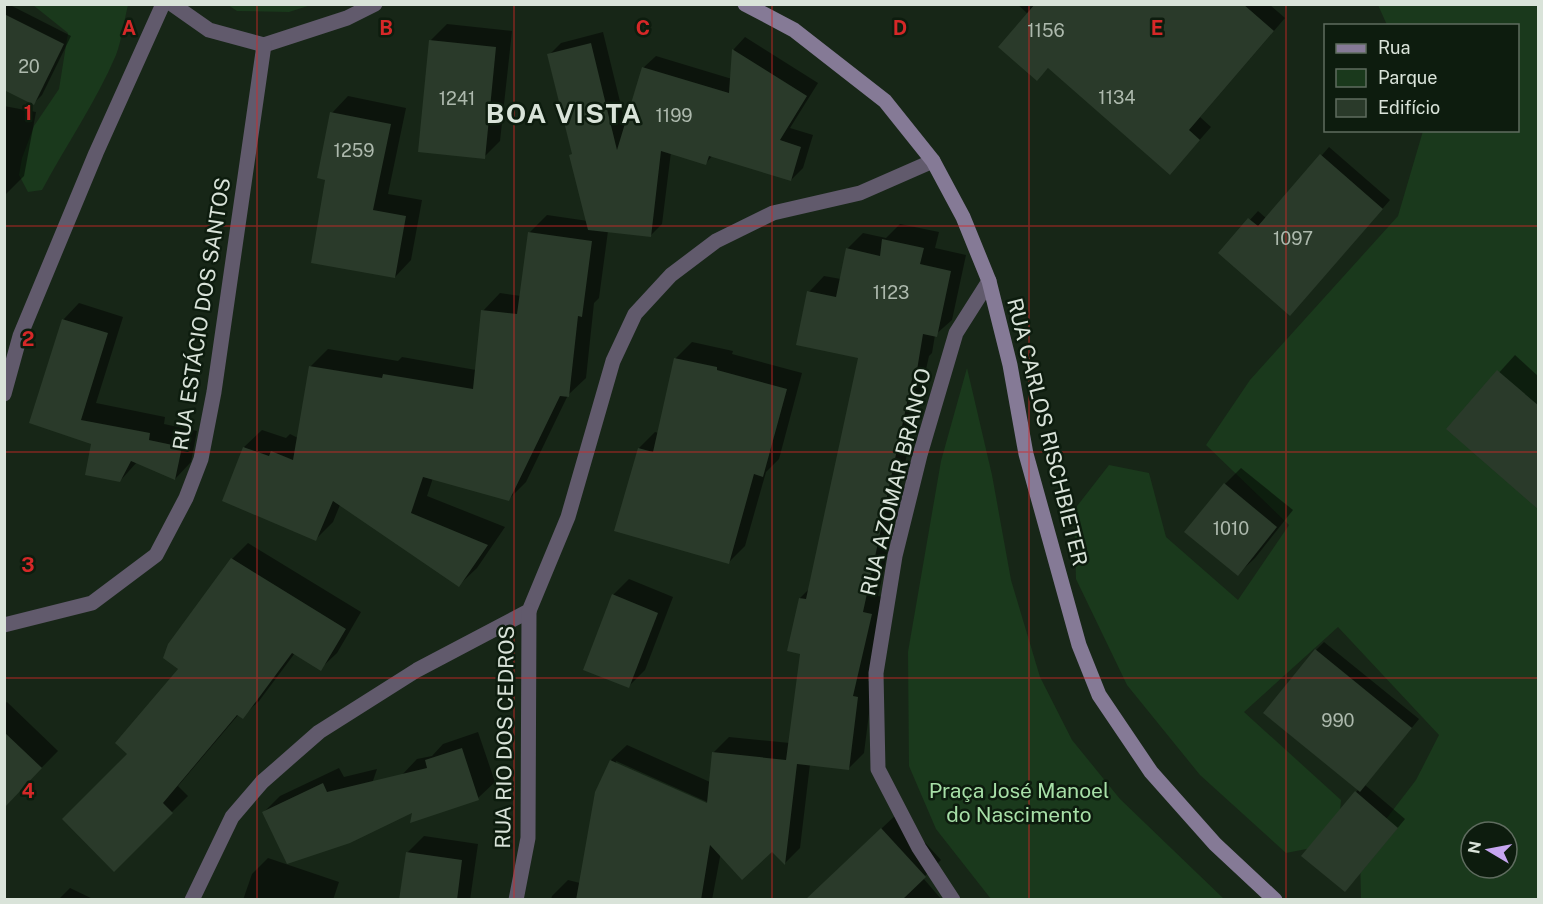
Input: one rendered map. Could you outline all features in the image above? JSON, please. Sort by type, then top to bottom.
[{"type":"street","points":[[4,394],[20,336],[96,153],[163,4]]},
{"type":"street","points":[[172,4],[209,30],[264,45],[347,18],[375,4]]},
{"type":"street","name":"RUA CARLOS RISCHBIETER","points":[[745,4],[794,30],[885,102],[933,161],[963,217],[989,281],[1010,365],[1029,465],[1080,645],[1099,695],[1151,772],[1215,844],[1275,900]]},
{"type":"street","name":"RUA ESTÁCIO DOS SANTOS","points":[[4,625],[92,603],[156,555],[186,498],[201,459],[214,392],[264,45]]},
{"type":"street","points":[[192,900],[231,817],[262,782],[278,768],[320,732],[417,670],[529,611],[568,517],[613,361],[635,314],[672,275],[716,241],[773,213],[860,193],[933,161]]},
{"type":"street","name":"RUA AZOMAR BRANCO","points":[[952,900],[919,848],[878,769],[876,673],[896,556],[927,433],[956,333],[989,281]]},
{"type":"street","name":"RUA RIO DOS CEDROS","points":[[516,900],[528,838],[529,611]]},
{"type":"green space","points":[[33,5],[128,5],[116,55],[99,90],[42,190],[28,192],[19,175],[22,158],[34,126],[59,89],[68,33]]},
{"type":"green space","points":[[228,5],[311,5],[289,12],[237,11]]},
{"type":"green space","points":[[1378,5],[1538,5],[1538,899],[1361,899],[1360,853],[1416,780],[1439,735],[1338,627],[1244,712],[1341,800],[1337,843],[1286,853],[1200,775],[1127,685],[1076,579],[1074,510],[1109,465],[1149,473],[1166,537],[1238,600],[1289,525],[1206,445],[1250,380],[1398,216],[1423,132],[1519,132],[1519,24],[1387,24]]},
{"type":"green space","name":"Praça José Manoel do Nascimento","points":[[967,368],[992,475],[1011,580],[1040,677],[1072,740],[1120,799],[1224,899],[991,899],[936,829],[909,766],[908,652],[941,461]]},
{"type":"building","points":[[1035,4],[1243,4],[1274,31],[1189,130],[1200,140],[1170,175],[1048,68],[1037,81],[998,47]]},
{"type":"building","points":[[4,14],[64,44],[34,105],[4,90]]},
{"type":"building","points":[[429,40],[496,47],[485,159],[418,152]]},
{"type":"building","points":[[591,43],[617,150],[642,67],[729,93],[732,49],[807,96],[780,140],[801,147],[791,181],[709,156],[706,165],[661,151],[651,237],[588,230],[547,54]]},
{"type":"building","points":[[330,112],[391,124],[373,210],[406,216],[395,278],[311,263],[325,180],[317,178]]},
{"type":"building","points":[[1320,154],[1383,209],[1290,316],[1218,253],[1248,218],[1258,226]]},
{"type":"building","points":[[528,232],[592,241],[582,317],[578,316],[569,397],[560,396],[509,501],[423,477],[411,513],[488,545],[459,587],[333,501],[316,541],[222,501],[243,447],[269,456],[271,451],[293,460],[309,366],[382,378],[383,374],[473,389],[481,310],[517,314]]},
{"type":"building","points":[[882,239],[924,248],[920,264],[951,271],[937,337],[923,334],[863,612],[872,614],[853,696],[858,697],[849,770],[797,764],[785,865],[772,852],[742,880],[710,845],[701,900],[576,900],[595,792],[610,760],[707,803],[712,752],[786,760],[800,654],[787,651],[799,598],[806,599],[858,358],[796,345],[807,291],[836,297],[846,248],[880,256]]},
{"type":"building","points":[[62,319],[108,333],[81,420],[150,433],[149,440],[182,447],[175,480],[131,461],[120,482],[85,475],[91,444],[29,423]]},
{"type":"building","points":[[674,358],[717,367],[717,370],[787,389],[763,477],[754,474],[729,564],[614,531],[638,448],[653,452]]},
{"type":"building","points":[[1497,370],[1539,406],[1539,510],[1446,429]]},
{"type":"building","points":[[1224,483],[1277,527],[1238,576],[1184,532]]},
{"type":"building","points":[[231,558],[346,629],[321,671],[292,653],[243,719],[237,715],[163,803],[173,813],[114,872],[62,819],[127,754],[115,743],[178,669],[163,658],[168,644]]},
{"type":"building","points":[[612,594],[658,613],[629,688],[583,670]]},
{"type":"building","points":[[1315,649],[1412,728],[1360,792],[1263,713]]},
{"type":"building","points":[[4,732],[42,768],[4,808]]},
{"type":"building","points":[[462,748],[479,800],[410,823],[412,813],[350,843],[287,864],[262,812],[323,783],[327,792],[427,768],[425,760]]},
{"type":"building","points":[[1355,791],[1398,828],[1345,892],[1301,856]]},
{"type":"building","points":[[881,828],[926,877],[902,900],[805,900]]},
{"type":"building","points":[[406,852],[462,860],[457,900],[399,900]]},
{"type":"district","name":"BOA VISTA","points":[[564,114]]}]
